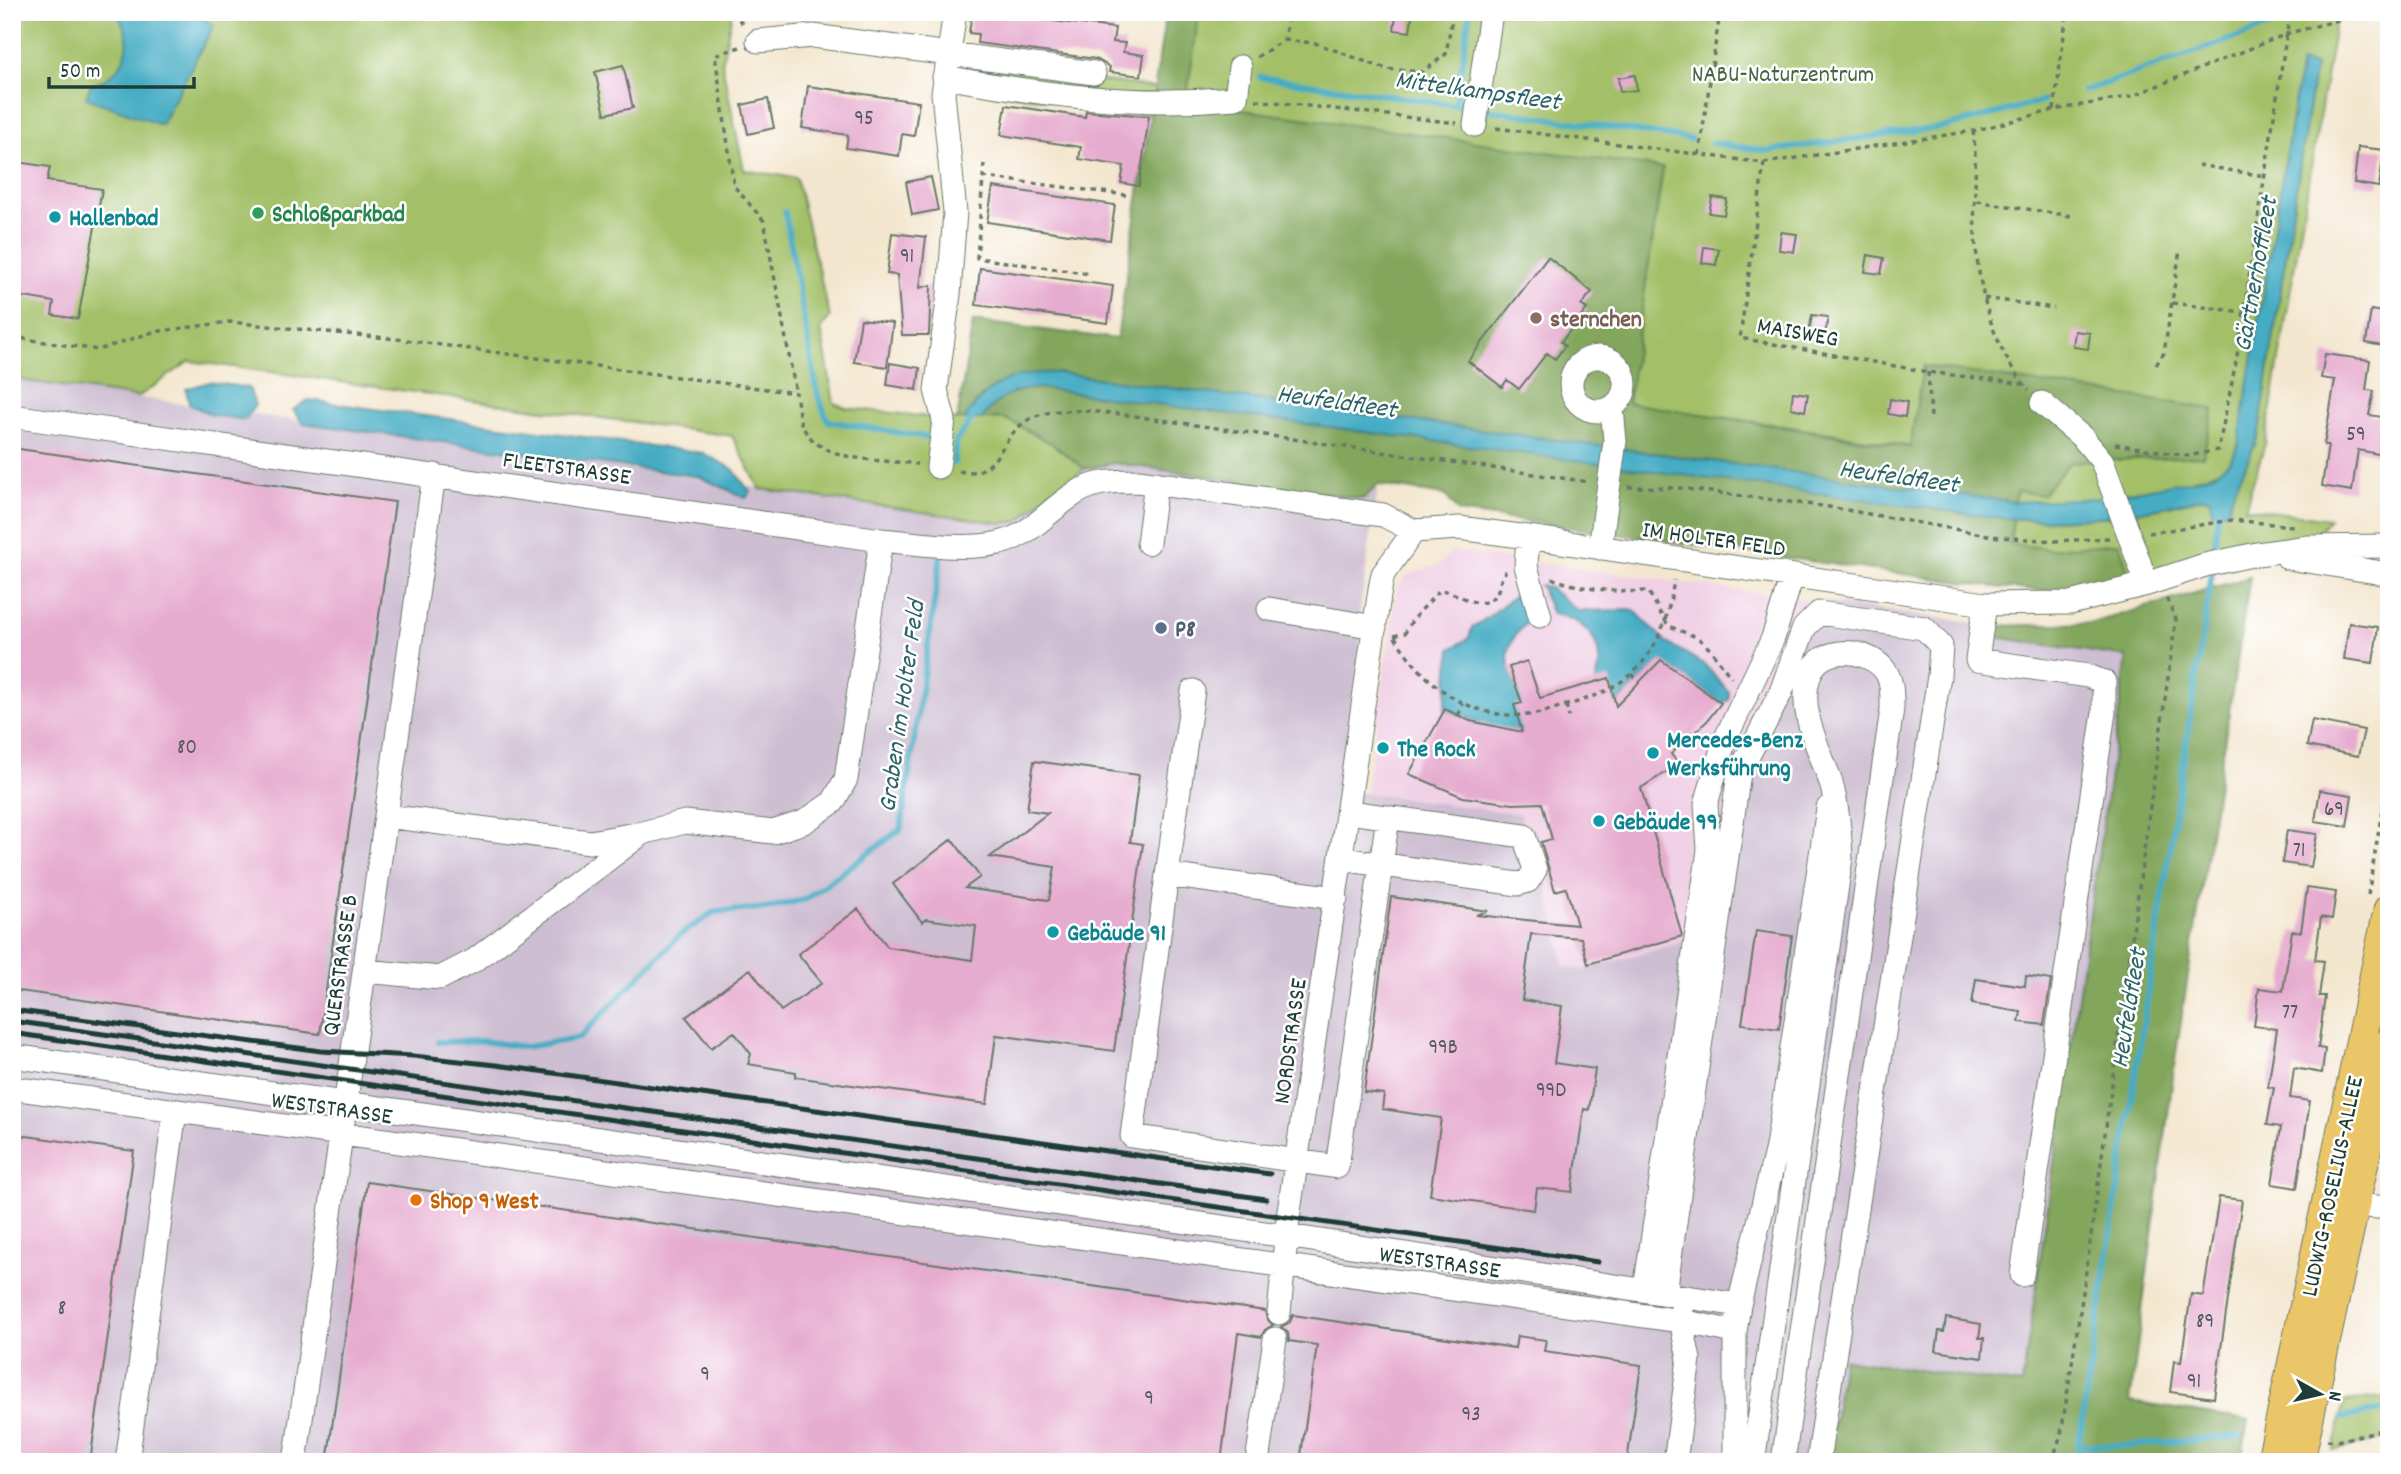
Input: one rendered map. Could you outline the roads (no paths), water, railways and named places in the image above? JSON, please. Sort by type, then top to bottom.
[{"type":"main road","name":"LUDWIG-ROSELIUS-ALLEE","points":[[2272,1462],[2389,909]]},
{"type":"main road","name":"LUDWIG-ROSELIUS-ALLEE","points":[[2299,1462],[2389,1043]]},
{"type":"street","points":[[938,465],[944,420],[936,390],[949,294],[955,212],[949,158],[946,66],[955,12]]},
{"type":"street","points":[[1477,112],[1491,12]]},
{"type":"street","points":[[758,41],[813,36],[946,66],[1050,96],[1173,103],[1237,98],[1240,68]]},
{"type":"street","points":[[946,66],[1094,73]]},
{"type":"street","points":[[2042,403],[2082,438],[2102,461],[2147,584]]},
{"type":"street","points":[[1601,548],[1615,442],[1612,408]]},
{"type":"street","name":"FLEETSTRASSE","points":[[12,416],[881,540],[964,547],[1001,543],[1031,530],[1076,493],[1099,483],[1156,483]]},
{"type":"street","name":"QUERSTRASSE B","points":[[295,1462],[434,475]]},
{"type":"street","points":[[1148,542],[1156,483],[1384,515],[1415,531],[1383,574],[1385,632],[1269,609]]},
{"type":"street","name":"IM HOLTER FELD","points":[[1415,531],[1459,528],[1984,604],[2070,603],[2147,584],[2216,562],[2257,554],[2308,547],[2389,546]]},
{"type":"street","points":[[1528,537],[1526,566],[1540,616]]},
{"type":"street","points":[[386,816],[556,840],[590,842],[642,833],[685,821],[773,832],[804,822],[841,793],[849,765],[881,540]]},
{"type":"street","name":"IM HOLTER FELD","points":[[2257,554],[2389,573]]},
{"type":"street","points":[[1675,1462],[1689,1359],[1681,1321],[1664,1293],[1709,850],[1706,804],[1724,742],[1773,638],[1792,576]]},
{"type":"street","points":[[1984,604],[1977,660],[2088,676],[2104,682],[2104,712],[2022,1275]]},
{"type":"street","points":[[1664,1293],[1739,773],[1781,692],[1804,628],[1819,613],[1924,628],[1941,646],[1939,676],[1818,1462]]},
{"type":"street","name":"NORDSTRASSE","points":[[1279,1313],[1287,1236],[1353,778],[1385,632]]},
{"type":"street","points":[[1753,1462],[1837,902],[1840,824],[1831,784],[1805,700],[1810,673],[1818,662],[1830,654],[1855,653],[1872,659],[1885,670],[1893,690],[1892,709],[1783,1462]]},
{"type":"street","points":[[1193,691],[1132,1136],[1337,1167],[1388,817]]},
{"type":"street","points":[[1735,1462],[1735,1332],[1739,1304],[1777,1147],[1831,784]]},
{"type":"street","points":[[1342,859],[1518,884],[1528,881],[1535,870],[1524,836],[1349,812]]},
{"type":"street","points":[[365,971],[440,978],[475,960],[642,833]]},
{"type":"street","points":[[1167,875],[1336,898]]},
{"type":"street","name":"WESTSTRASSE","points":[[12,1056],[1287,1236],[1739,1304]]},
{"type":"street","points":[[88,1099],[92,1067]]},
{"type":"street","name":"WESTSTRASSE","points":[[12,1088],[1681,1321],[1735,1332]]},
{"type":"street","points":[[127,1462],[175,1111]]},
{"type":"street","points":[[569,1166],[573,1135]]},
{"type":"street","points":[[811,1200],[816,1171]]},
{"type":"street","points":[[2355,1205],[2389,1208]]},
{"type":"street","points":[[1137,1246],[1141,1216]]},
{"type":"street","points":[[1257,1462],[1275,1339]]},
{"type":"water","points":[[115,12],[191,12],[214,25],[161,125],[86,98],[90,86],[112,74],[125,56],[127,35]]},
{"type":"water","points":[[2301,63],[2315,65],[2259,432],[2228,510],[2212,512],[2211,499],[2204,497],[2100,517],[2047,520],[1993,517],[1040,388],[1014,392],[994,405],[982,419],[964,419],[984,396],[1004,381],[1028,374],[1059,373],[2015,502],[2097,498],[2193,480],[2215,473],[2229,462],[2238,447]]},
{"type":"water","points":[[209,382],[249,388],[255,405],[245,420],[212,415],[189,404],[186,389]]},
{"type":"water","points":[[308,400],[703,453],[733,469],[750,492],[746,498],[700,477],[303,423],[293,410]]},
{"type":"water","points":[[1540,585],[1550,588],[1578,611],[1634,610],[1666,642],[1704,664],[1729,692],[1729,700],[1721,703],[1661,661],[1616,704],[1594,698],[1599,665],[1595,642],[1578,623],[1552,614]]},
{"type":"water","points":[[1523,591],[1529,621],[1517,633],[1508,655],[1513,678],[1529,715],[1521,731],[1490,727],[1445,709],[1451,649],[1469,638],[1472,627]]},
{"type":"waterway","points":[[1456,103],[1470,12]]},
{"type":"waterway","name":"Mittelkampsfleet","points":[[2084,91],[2280,22]]},
{"type":"waterway","name":"Mittelkampsfleet","points":[[1260,77],[1691,139]]},
{"type":"waterway","name":"Mittelkampsfleet","points":[[1712,143],[1768,151],[1945,127],[2043,101]]},
{"type":"waterway","name":"Heufeldfleet","points":[[785,212],[818,396],[828,421],[937,439]]},
{"type":"waterway","name":"Heufeldfleet","points":[[954,463],[956,441],[975,415]]},
{"type":"waterway","name":"Heufeldfleet","points":[[2214,557],[2218,505]]},
{"type":"waterway","name":"Graben im Holter Feld","points":[[438,1042],[481,1041],[526,1047],[579,1038],[680,935],[714,912],[768,908],[806,899],[901,829],[941,555]]},
{"type":"waterway","name":"Heufeldfleet","points":[[2076,1462],[2213,567]]},
{"type":"waterway","points":[[2343,1418],[2389,1408]]},
{"type":"waterway","points":[[2078,1445],[2126,1446],[2239,1436]]},
{"type":"railway","points":[[12,1010],[321,1051],[413,1056],[496,1065],[1270,1174]]},
{"type":"railway","points":[[12,1021],[1266,1199]]},
{"type":"railway","points":[[12,1033],[1598,1262]]},
{"type":"place","name":"Schloßparkbad","points":[[258,213]]},
{"type":"place","name":"Hallenbad","points":[[55,217]]},
{"type":"place","name":"sternchen","points":[[1536,318]]},
{"type":"place","name":"P8","points":[[1161,628]]},
{"type":"place","name":"The Rock","points":[[1383,748]]},
{"type":"place","name":"Mercedes-Benz Werksführung","points":[[1653,753]]},
{"type":"place","name":"Gebäude 99","points":[[1599,821]]},
{"type":"place","name":"Gebäude 91","points":[[1053,932]]},
{"type":"place","name":"Shop 9 West","points":[[416,1200]]},
{"type":"park label","name":"NABU-Naturzentrum","points":[[1783,73]]},
{"type":"water label","name":"Gärtnerhoffleet","points":[[2254,274]]}]
